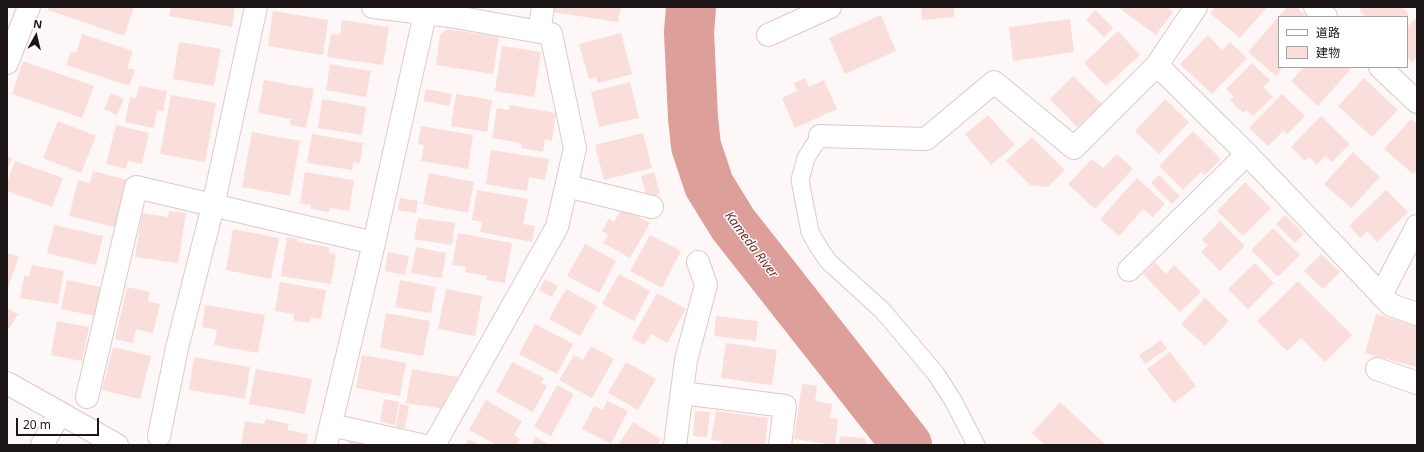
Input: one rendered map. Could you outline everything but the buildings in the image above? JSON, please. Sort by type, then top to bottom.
[{"type":"street","points":[[7,63],[11,42],[29,7]]},
{"type":"street","points":[[160,436],[177,348],[213,206],[256,7]]},
{"type":"street","points":[[539,32],[543,7]]},
{"type":"street","points":[[768,35],[830,7]]},
{"type":"street","points":[[820,136],[926,139],[994,82],[1074,148],[1157,65],[1196,7]]},
{"type":"street","points":[[1315,7],[1325,16]]},
{"type":"street","points":[[386,8],[450,16],[552,34],[576,148],[557,227],[434,445]]},
{"type":"street","points":[[421,445],[328,435],[374,243],[425,14]]},
{"type":"street","points":[[1157,65],[1247,154],[1391,305],[1417,314]]},
{"type":"street","points":[[1381,68],[1417,102]]},
{"type":"street","points":[[1129,270],[1247,154]]},
{"type":"street","points":[[567,186],[652,207]]},
{"type":"street","points":[[87,397],[136,187],[374,243]]},
{"type":"street","points":[[1381,295],[1417,226]]},
{"type":"street","points":[[675,445],[686,360],[706,285],[698,262]]},
{"type":"street","points":[[1377,369],[1417,383]]},
{"type":"street","points":[[7,383],[117,445]]},
{"type":"street","points":[[682,393],[785,406],[780,445]]},
{"type":"street","points":[[42,445],[60,413]]},
{"type":"lane","points":[[820,136],[806,158],[800,180],[810,232],[829,262],[882,311],[936,374],[954,402],[976,445]]},
{"type":"waterway","name":"Kameda River","points":[[691,7],[689,32],[693,118],[696,146],[709,185],[733,224],[907,445]]}]
